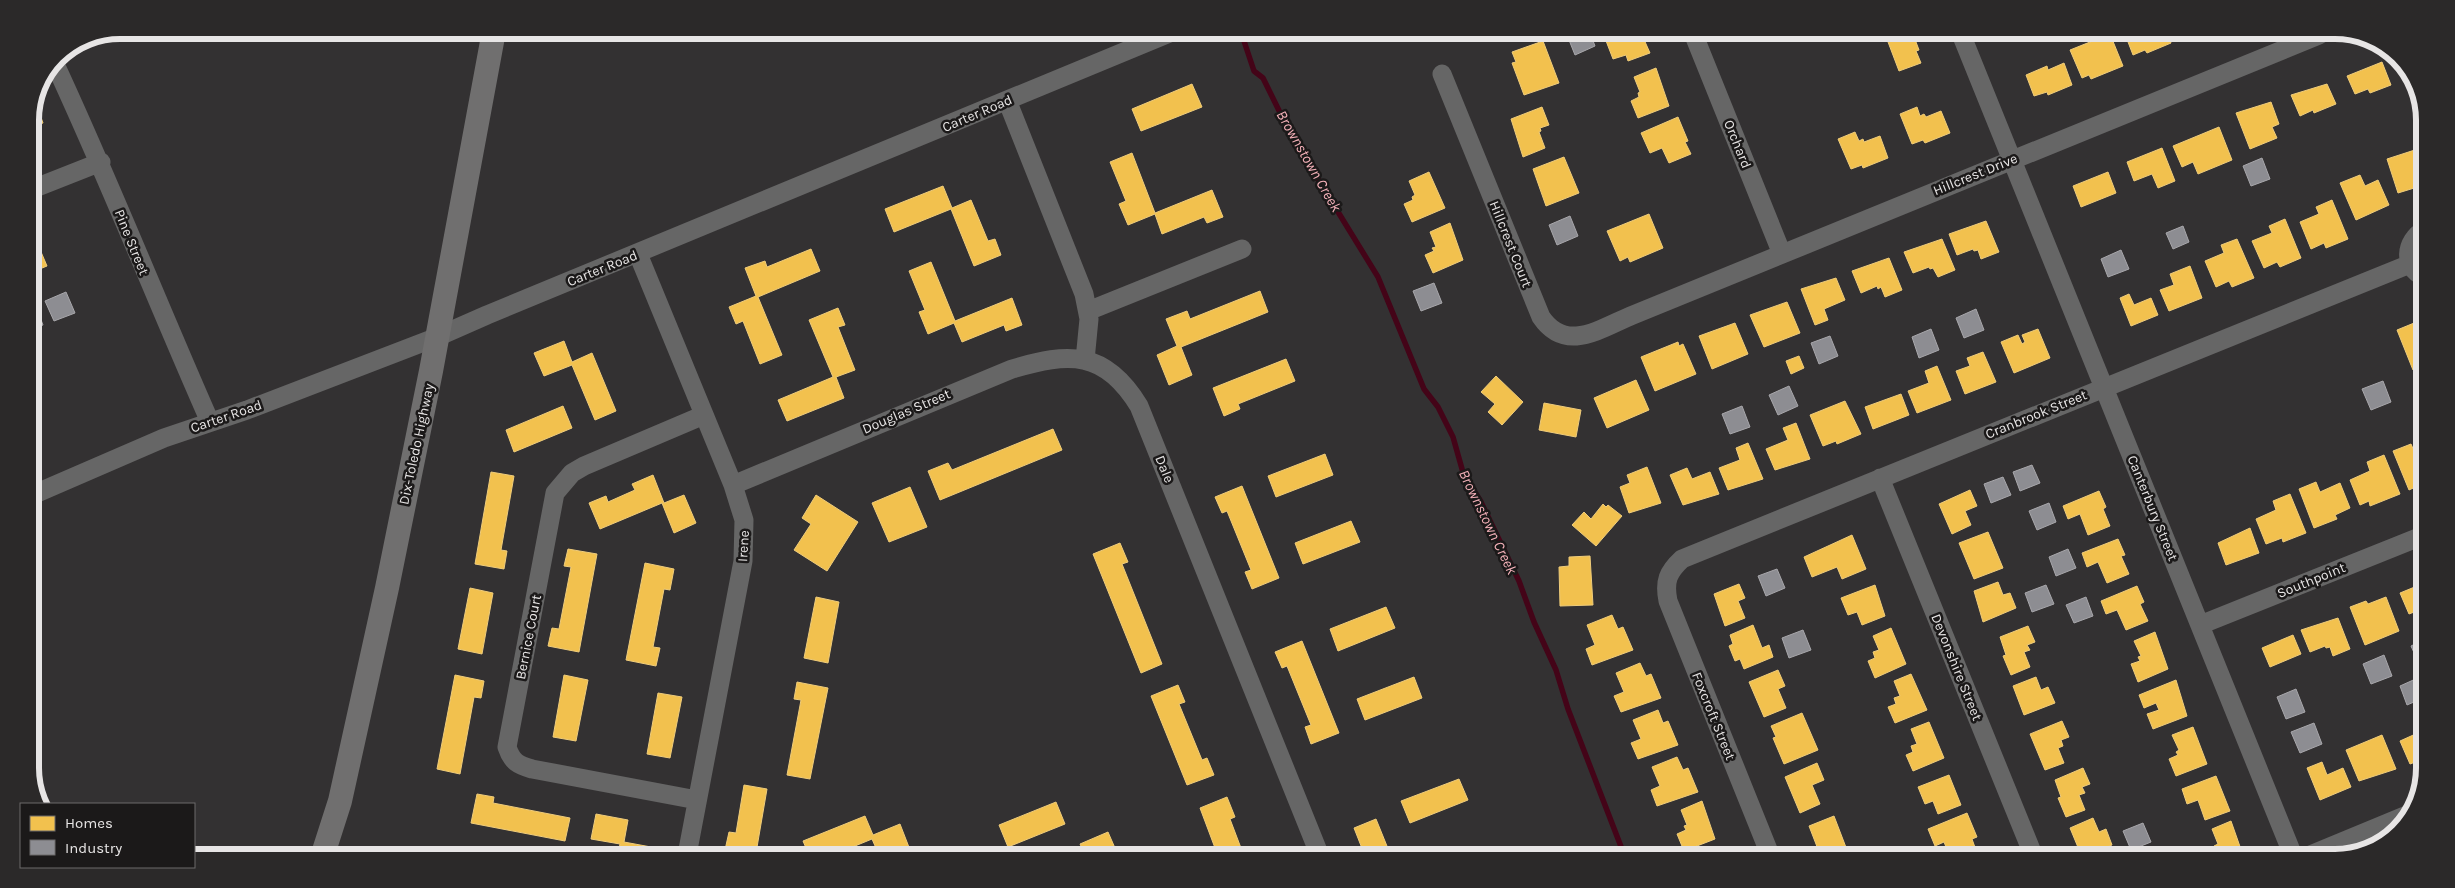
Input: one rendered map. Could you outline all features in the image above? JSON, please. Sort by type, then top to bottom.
[{"type":"main road","name":"Dix-Toledo Highway","points":[[325,849],[340,801],[353,744],[437,338],[493,39]]},
{"type":"street","name":"Carter Road","points":[[39,492],[138,449],[437,338],[487,315],[1155,39]]},
{"type":"street","name":"Orchard","points":[[1695,39],[1782,254]]},
{"type":"street","name":"Canterbury Street","points":[[1963,39],[2290,849]]},
{"type":"street","name":"Hillcrest Drive","points":[[1633,315],[2011,159],[2309,39]]},
{"type":"street","name":"Pine Street","points":[[57,68],[101,162],[142,268],[210,422]]},
{"type":"street","name":"Hillcrest Court","points":[[1442,74],[1541,318],[1548,328],[1560,335],[1579,336],[1633,315]]},
{"type":"street","points":[[1007,100],[1088,310],[1085,360]]},
{"type":"street","points":[[39,186],[101,162]]},
{"type":"street","points":[[2416,238],[2410,244],[2410,264],[2416,271]]},
{"type":"street","points":[[1088,310],[1242,249]]},
{"type":"street","name":"Irene","points":[[638,254],[732,484],[744,520],[743,561],[688,849]]},
{"type":"street","name":"Cranbrook Street","points":[[1668,574],[1682,559],[1692,554],[2410,264]]},
{"type":"street","name":"Douglas Street","points":[[732,484],[1012,369],[1057,357],[1085,360]]},
{"type":"street","name":"Dale","points":[[1085,360],[1101,366],[1115,376],[1128,388],[1139,406],[1317,849]]},
{"type":"street","name":"Bernice Court","points":[[698,800],[520,766],[511,760],[507,748],[555,493],[572,473],[584,466],[704,415]]},
{"type":"street","name":"Devonshire Street","points":[[1880,478],[2031,849]]},
{"type":"street","name":"Southpoint","points":[[2200,624],[2416,538]]},
{"type":"street","name":"Foxcroft Street","points":[[1668,574],[1666,590],[1672,612],[1768,849]]},
{"type":"street","points":[[2325,849],[2399,819]]},
{"type":"building: Homes","points":[[1605,39],[1644,39],[1650,53],[1628,61],[1626,55],[1613,59]]},
{"type":"building: Homes","points":[[1887,39],[1915,39],[1919,50],[1916,51],[1921,63],[1899,71]]},
{"type":"building: Homes","points":[[2098,39],[2112,39],[2123,66],[2091,79],[2089,75],[2082,78],[2070,50]]},
{"type":"building: Homes","points":[[2127,39],[2170,39],[2171,43],[2147,53],[2145,50],[2133,55]]},
{"type":"building: Homes","points":[[1543,41],[1559,83],[1524,95],[1512,63],[1516,62],[1512,52]]},
{"type":"building: Homes","points":[[2382,62],[2391,85],[2370,93],[2368,89],[2355,94],[2347,76]]},
{"type":"building: Homes","points":[[2064,63],[2072,85],[2048,95],[2047,92],[2034,96],[2026,75],[2047,66],[2048,70]]},
{"type":"building: Homes","points":[[1656,68],[1669,106],[1638,118],[1631,101],[1639,97],[1638,93],[1640,92],[1634,77]]},
{"type":"building: Homes","points":[[1192,84],[1202,107],[1141,131],[1132,109]]},
{"type":"building: Homes","points":[[2327,84],[2336,104],[2314,113],[2313,110],[2300,116],[2291,95]]},
{"type":"building: Homes","points":[[2271,102],[2279,124],[2272,127],[2277,138],[2250,149],[2236,113]]},
{"type":"building: Homes","points":[[1542,107],[1549,125],[1540,128],[1541,131],[1539,132],[1545,148],[1523,157],[1511,119]]},
{"type":"building: Homes","points":[[1917,107],[1920,116],[1924,114],[1926,117],[1941,111],[1950,133],[1925,143],[1923,140],[1912,144],[1900,114]]},
{"type":"building: Homes","points":[[39,113],[43,123],[39,124]]},
{"type":"building: Homes","points":[[1678,117],[1688,141],[1685,142],[1691,154],[1669,163],[1662,148],[1650,153],[1641,133]]},
{"type":"building: Homes","points":[[2219,127],[2232,160],[2198,174],[2193,162],[2182,167],[2173,146]]},
{"type":"building: Homes","points":[[1855,132],[1859,141],[1863,139],[1864,142],[1880,136],[1888,158],[1863,168],[1862,165],[1851,169],[1838,139]]},
{"type":"building: Homes","points":[[2162,148],[2175,181],[2158,188],[2152,174],[2134,181],[2127,162]]},
{"type":"building: Homes","points":[[2416,150],[2416,187],[2398,193],[2387,159]]},
{"type":"building: Homes","points":[[1132,153],[1155,213],[1212,190],[1223,217],[1207,223],[1204,217],[1162,234],[1155,214],[1128,225],[1119,204],[1126,201],[1110,162]]},
{"type":"building: Homes","points":[[1564,157],[1579,193],[1546,206],[1533,169]]},
{"type":"building: Homes","points":[[1429,172],[1445,208],[1412,222],[1404,204],[1413,200],[1412,197],[1415,195],[1409,181]]},
{"type":"building: Homes","points":[[2108,172],[2116,193],[2081,207],[2073,186]]},
{"type":"building: Homes","points":[[2360,175],[2365,186],[2378,180],[2389,205],[2356,220],[2340,183]]},
{"type":"building: Homes","points":[[943,186],[952,208],[971,200],[988,241],[995,239],[1001,255],[974,266],[951,209],[894,232],[885,209]]},
{"type":"building: Homes","points":[[2332,200],[2348,239],[2326,248],[2324,243],[2311,249],[2300,222],[2319,214],[2316,207]]},
{"type":"building: Homes","points":[[1649,214],[1663,248],[1630,262],[1628,257],[1620,261],[1607,231]]},
{"type":"building: Homes","points":[[2285,219],[2301,258],[2280,267],[2277,262],[2264,268],[2252,241],[2272,233],[2269,226]]},
{"type":"building: Homes","points":[[1986,221],[1999,252],[1981,259],[1978,250],[1974,251],[1973,249],[1957,255],[1949,234]]},
{"type":"building: Homes","points":[[1450,223],[1463,260],[1433,273],[1425,255],[1434,251],[1432,248],[1436,247],[1430,232]]},
{"type":"building: Homes","points":[[1942,239],[1955,270],[1938,277],[1933,268],[1930,269],[1929,267],[1913,273],[1904,252]]},
{"type":"building: Homes","points":[[2237,239],[2254,278],[2232,287],[2229,281],[2216,287],[2205,261],[2224,253],[2221,245]]},
{"type":"building: Homes","points":[[39,247],[47,266],[39,269]]},
{"type":"building: Homes","points":[[811,249],[820,271],[758,297],[782,355],[760,364],[743,321],[736,324],[729,307],[756,296],[745,268],[765,261],[767,267]]},
{"type":"building: Homes","points":[[1889,258],[1902,290],[1885,297],[1881,287],[1878,289],[1877,286],[1861,293],[1852,271]]},
{"type":"building: Homes","points":[[931,262],[955,321],[1012,298],[1022,325],[1006,331],[1004,325],[962,342],[954,323],[928,334],[919,312],[925,310],[909,271]]},
{"type":"building: Homes","points":[[2190,266],[2202,298],[2169,311],[2160,290],[2174,285],[2170,274]]},
{"type":"building: Homes","points":[[1836,278],[1845,300],[1824,309],[1828,320],[1815,325],[1801,289]]},
{"type":"building: Homes","points":[[1260,291],[1268,312],[1181,347],[1192,375],[1169,385],[1157,355],[1177,346],[1166,319],[1187,311],[1190,319]]},
{"type":"building: Homes","points":[[2129,294],[2134,305],[2151,298],[2158,315],[2131,326],[2120,298]]},
{"type":"building: Homes","points":[[1787,302],[1800,333],[1764,347],[1750,315]]},
{"type":"building: Homes","points":[[838,308],[845,325],[838,327],[855,370],[836,377],[844,398],[787,421],[778,400],[833,377],[809,320]]},
{"type":"building: Homes","points":[[2416,322],[2416,369],[2413,370],[2397,330]]},
{"type":"building: Homes","points":[[1735,323],[1748,354],[1712,369],[1699,336]]},
{"type":"building: Homes","points":[[2038,329],[2050,358],[2014,373],[2001,342],[2018,335],[2022,344],[2025,342],[2022,335]]},
{"type":"building: Homes","points":[[564,341],[572,362],[592,353],[616,411],[595,420],[572,365],[544,376],[534,353]]},
{"type":"building: Homes","points":[[1678,342],[1679,346],[1683,344],[1696,374],[1655,391],[1641,357]]},
{"type":"building: Homes","points":[[1983,352],[1996,382],[1965,394],[1956,371],[1970,366],[1967,358]]},
{"type":"building: Homes","points":[[1799,356],[1804,368],[1791,374],[1786,361]]},
{"type":"building: Homes","points":[[1286,359],[1295,381],[1238,404],[1240,409],[1224,416],[1213,388]]},
{"type":"building: Homes","points":[[1937,366],[1951,400],[1917,413],[1908,391],[1929,383],[1925,371]]},
{"type":"building: Homes","points":[[1496,376],[1523,402],[1502,425],[1488,412],[1495,404],[1481,392]]},
{"type":"building: Homes","points":[[1636,380],[1649,410],[1607,428],[1594,398]]},
{"type":"building: Homes","points":[[1901,394],[1909,415],[1873,429],[1865,407]]},
{"type":"building: Homes","points":[[1845,401],[1861,434],[1837,444],[1836,441],[1823,446],[1810,415]]},
{"type":"building: Homes","points":[[1544,403],[1581,410],[1576,437],[1539,430]]},
{"type":"building: Homes","points":[[563,406],[572,428],[514,452],[506,430]]},
{"type":"building: Homes","points":[[1796,423],[1810,459],[1775,470],[1766,449],[1788,440],[1783,428]]},
{"type":"building: Homes","points":[[1053,429],[1062,450],[940,500],[928,471],[948,463],[952,470]]},
{"type":"building: Homes","points":[[1748,443],[1763,479],[1728,490],[1719,468],[1740,460],[1736,448]]},
{"type":"building: Homes","points":[[2411,444],[2416,453],[2416,487],[2409,490],[2393,451]]},
{"type":"building: Homes","points":[[1325,454],[1333,475],[1276,497],[1268,476]]},
{"type":"building: Homes","points":[[2384,455],[2400,494],[2370,506],[2369,501],[2360,505],[2350,480],[2370,471],[2367,462]]},
{"type":"building: Homes","points":[[1647,467],[1661,503],[1629,513],[1620,487],[1630,483],[1627,475]]},
{"type":"building: Homes","points":[[1687,468],[1692,479],[1710,472],[1719,494],[1683,505],[1670,475]]},
{"type":"building: Homes","points":[[491,472],[514,476],[501,550],[507,551],[504,569],[475,564]]},
{"type":"building: Homes","points":[[653,475],[664,503],[684,495],[696,523],[674,533],[662,503],[600,529],[589,503],[606,496],[608,502],[635,490],[632,484]]},
{"type":"building: Homes","points":[[2316,482],[2320,492],[2340,483],[2350,508],[2335,515],[2337,519],[2314,528],[2299,489]]},
{"type":"building: Homes","points":[[1242,486],[1279,578],[1252,589],[1245,572],[1251,570],[1227,511],[1222,513],[1215,497]]},
{"type":"building: Homes","points":[[910,487],[927,527],[889,542],[872,503]]},
{"type":"building: Homes","points":[[1970,490],[1977,506],[1965,511],[1971,525],[1952,534],[1939,504]]},
{"type":"building: Homes","points":[[2099,491],[2106,507],[2103,509],[2110,526],[2088,535],[2080,514],[2068,519],[2063,506]]},
{"type":"building: Homes","points":[[2290,494],[2306,533],[2283,542],[2282,538],[2266,544],[2256,519],[2276,510],[2273,501]]},
{"type":"building: Homes","points":[[816,495],[858,522],[827,571],[794,550],[811,524],[802,518]]},
{"type":"building: Homes","points":[[1603,504],[1606,507],[1608,505],[1622,516],[1596,546],[1572,525],[1584,512],[1591,519]]},
{"type":"building: Homes","points":[[1351,521],[1360,542],[1303,564],[1295,543]]},
{"type":"building: Homes","points":[[2250,528],[2259,553],[2226,565],[2218,543]]},
{"type":"building: Homes","points":[[1988,532],[2003,568],[1974,579],[1959,543]]},
{"type":"building: Homes","points":[[1852,535],[1866,569],[1842,579],[1837,567],[1812,577],[1804,557]]},
{"type":"building: Homes","points":[[2118,539],[2125,555],[2121,556],[2129,574],[2107,583],[2098,562],[2087,567],[2082,553]]},
{"type":"building: Homes","points":[[1120,543],[1128,562],[1122,564],[1162,664],[1141,673],[1093,554]]},
{"type":"building: Homes","points":[[568,549],[597,554],[579,652],[548,646],[552,628],[559,629],[571,567],[564,566]]},
{"type":"building: Homes","points":[[1590,556],[1593,605],[1560,606],[1559,567],[1569,566],[1569,557]]},
{"type":"building: Homes","points":[[645,563],[674,569],[670,590],[664,589],[653,647],[660,648],[656,666],[626,660]]},
{"type":"building: Homes","points":[[1998,582],[2003,595],[2010,593],[2016,608],[1983,622],[1974,591]]},
{"type":"building: Homes","points":[[1739,584],[1745,598],[1738,601],[1745,618],[1725,626],[1714,594]]},
{"type":"building: Homes","points":[[1875,585],[1885,616],[1862,625],[1857,612],[1848,615],[1841,598]]},
{"type":"building: Homes","points":[[2137,586],[2144,602],[2140,604],[2148,621],[2126,630],[2117,610],[2106,614],[2101,601]]},
{"type":"building: Homes","points":[[2416,586],[2416,611],[2409,614],[2400,593]]},
{"type":"building: Homes","points":[[470,588],[493,593],[482,654],[458,649]]},
{"type":"building: Homes","points":[[816,597],[839,602],[828,663],[804,658]]},
{"type":"building: Homes","points":[[2386,597],[2399,631],[2365,645],[2350,607],[2366,601],[2368,604]]},
{"type":"building: Homes","points":[[1386,607],[1395,628],[1338,651],[1330,629]]},
{"type":"building: Homes","points":[[1612,615],[1618,629],[1623,627],[1633,650],[1592,665],[1586,649],[1595,645],[1587,625]]},
{"type":"building: Homes","points":[[2338,618],[2350,649],[2333,656],[2330,647],[2326,648],[2325,646],[2310,652],[2301,630]]},
{"type":"building: Homes","points":[[1753,625],[1762,648],[1769,645],[1773,657],[1744,669],[1740,659],[1735,661],[1729,646],[1733,644],[1730,635]]},
{"type":"building: Homes","points":[[2028,626],[2035,642],[2027,645],[2030,650],[2024,652],[2030,667],[2011,675],[2003,656],[2006,655],[2000,637]]},
{"type":"building: Homes","points":[[1891,628],[1906,664],[1875,678],[1868,661],[1875,658],[1873,652],[1879,650],[1873,636]]},
{"type":"building: Homes","points":[[2155,632],[2168,669],[2138,682],[2131,664],[2140,661],[2138,657],[2141,656],[2134,641]]},
{"type":"building: Homes","points":[[2293,635],[2301,654],[2270,667],[2262,648]]},
{"type":"building: Homes","points":[[1302,641],[1339,733],[1311,744],[1305,727],[1311,725],[1287,666],[1282,668],[1275,652]]},
{"type":"building: Homes","points":[[1640,663],[1646,676],[1651,674],[1661,698],[1621,712],[1614,696],[1624,692],[1616,673]]},
{"type":"building: Homes","points":[[1778,670],[1785,686],[1778,689],[1786,708],[1764,717],[1749,682]]},
{"type":"building: Homes","points":[[1911,674],[1927,710],[1895,723],[1888,707],[1896,704],[1894,698],[1900,696],[1894,681]]},
{"type":"building: Homes","points":[[455,675],[484,681],[481,698],[474,697],[460,774],[437,769]]},
{"type":"building: Homes","points":[[564,675],[588,680],[576,741],[553,737]]},
{"type":"building: Homes","points":[[1414,677],[1422,698],[1365,720],[1357,699]]},
{"type":"building: Homes","points":[[2036,677],[2041,690],[2048,687],[2055,703],[2024,715],[2013,686]]},
{"type":"building: Homes","points":[[2176,680],[2187,716],[2153,729],[2147,714],[2159,710],[2156,703],[2144,708],[2139,695]]},
{"type":"building: Homes","points":[[797,682],[828,688],[810,779],[787,775],[801,700],[794,699]]},
{"type":"building: Homes","points":[[1178,685],[1185,702],[1179,704],[1202,760],[1207,758],[1214,775],[1187,785],[1151,696]]},
{"type":"building: Homes","points":[[658,693],[682,697],[670,758],[647,754]]},
{"type":"building: Homes","points":[[1658,710],[1663,723],[1668,721],[1678,745],[1638,759],[1631,743],[1641,739],[1633,720]]},
{"type":"building: Homes","points":[[1802,713],[1818,750],[1784,764],[1773,738],[1776,737],[1771,726]]},
{"type":"building: Homes","points":[[2062,721],[2069,737],[2061,740],[2063,746],[2058,748],[2064,763],[2045,770],[2030,734]]},
{"type":"building: Homes","points":[[1929,722],[1944,758],[1913,771],[1906,755],[1913,752],[1911,746],[1917,744],[1911,729]]},
{"type":"building: Homes","points":[[2193,727],[2207,764],[2176,776],[2169,759],[2178,755],[2176,752],[2179,750],[2172,735]]},
{"type":"building: Homes","points":[[2416,734],[2416,762],[2410,764],[2400,741]]},
{"type":"building: Homes","points":[[2382,735],[2396,769],[2359,781],[2346,750]]},
{"type":"building: Homes","points":[[1677,757],[1683,770],[1688,768],[1698,792],[1657,806],[1651,790],[1660,786],[1652,767]]},
{"type":"building: Homes","points":[[2322,762],[2327,775],[2343,768],[2351,787],[2320,800],[2307,768]]},
{"type":"building: Homes","points":[[1817,763],[1824,780],[1812,785],[1820,804],[1800,813],[1785,777]]},
{"type":"building: Homes","points":[[2083,768],[2090,784],[2082,787],[2085,793],[2079,795],[2085,810],[2066,817],[2058,798],[2061,797],[2055,780]]},
{"type":"building: Homes","points":[[1949,775],[1961,805],[1938,814],[1933,801],[1925,804],[1918,787]]},
{"type":"building: Homes","points":[[2216,776],[2230,811],[2205,820],[2198,800],[2187,804],[2182,789]]},
{"type":"building: Homes","points":[[1459,779],[1468,800],[1410,823],[1401,801]]},
{"type":"building: Homes","points":[[744,785],[767,789],[757,849],[725,849],[729,832],[736,833]]},
{"type":"building: Homes","points":[[477,794],[494,797],[493,803],[570,818],[565,841],[471,823]]},
{"type":"building: Homes","points":[[1227,797],[1235,817],[1230,819],[1241,849],[1215,849],[1200,808]]},
{"type":"building: Homes","points":[[1702,801],[1715,839],[1689,849],[1683,849],[1677,834],[1686,830],[1684,826],[1687,825],[1681,810]]},
{"type":"building: Homes","points":[[1056,802],[1065,824],[1008,847],[999,825]]},
{"type":"building: Homes","points":[[1967,813],[1977,837],[1972,839],[1976,849],[1947,849],[1944,842],[1935,846],[1928,829]]},
{"type":"building: Homes","points":[[596,814],[628,820],[624,842],[651,847],[650,849],[619,849],[620,844],[591,839]]},
{"type":"building: Homes","points":[[865,816],[873,835],[900,824],[910,849],[876,849],[872,839],[848,849],[806,849],[803,841]]},
{"type":"building: Homes","points":[[1834,816],[1847,849],[1818,849],[1809,826]]},
{"type":"building: Homes","points":[[2093,818],[2099,832],[2106,829],[2112,845],[2102,849],[2079,849],[2070,828]]},
{"type":"building: Homes","points":[[1376,819],[1388,849],[1362,849],[1354,828]]},
{"type":"building: Homes","points":[[2231,821],[2241,849],[2215,849],[2214,846],[2218,844],[2212,829]]},
{"type":"building: Homes","points":[[1108,832],[1115,849],[1082,849],[1080,844]]},
{"type":"building: Industry","points":[[1569,39],[1592,39],[1595,46],[1575,55]]},
{"type":"building: Industry","points":[[2262,158],[2270,179],[2251,186],[2243,166]]},
{"type":"building: Industry","points":[[1570,216],[1578,236],[1557,245],[1549,225]]},
{"type":"building: Industry","points":[[2183,226],[2189,242],[2173,249],[2166,233]]},
{"type":"building: Industry","points":[[2121,250],[2129,269],[2108,277],[2101,259]]},
{"type":"building: Industry","points":[[1434,283],[1442,303],[1421,311],[1413,291]]},
{"type":"building: Industry","points":[[66,292],[75,313],[54,321],[45,301]]},
{"type":"building: Industry","points":[[1976,309],[1984,330],[1964,338],[1956,318]]},
{"type":"building: Industry","points":[[39,314],[43,325],[39,327]]},
{"type":"building: Industry","points":[[1931,329],[1939,350],[1919,358],[1912,337]]},
{"type":"building: Industry","points":[[1830,336],[1838,356],[1819,364],[1811,343]]},
{"type":"building: Industry","points":[[2383,381],[2391,402],[2371,410],[2362,389]]},
{"type":"building: Industry","points":[[1789,386],[1798,406],[1778,415],[1769,395]]},
{"type":"building: Industry","points":[[1742,406],[1750,427],[1730,434],[1722,414]]},
{"type":"building: Industry","points":[[2032,465],[2040,483],[2020,491],[2013,472]]},
{"type":"building: Industry","points":[[2003,477],[2011,495],[1991,503],[1984,484]]},
{"type":"building: Industry","points":[[2049,503],[2056,522],[2037,530],[2029,511]]},
{"type":"building: Industry","points":[[2068,549],[2076,568],[2056,576],[2049,557]]},
{"type":"building: Industry","points":[[1777,569],[1785,588],[1766,596],[1758,576]]},
{"type":"building: Industry","points":[[2046,585],[2054,604],[2032,612],[2025,593]]},
{"type":"building: Industry","points":[[2086,597],[2093,616],[2074,623],[2066,605]]},
{"type":"building: Industry","points":[[1803,630],[1811,650],[1789,658],[1782,638]]},
{"type":"building: Industry","points":[[2416,644],[2416,657],[2411,646]]},
{"type":"building: Industry","points":[[2384,655],[2392,676],[2371,684],[2363,664]]},
{"type":"building: Industry","points":[[2416,679],[2416,701],[2407,705],[2400,686]]},
{"type":"building: Industry","points":[[2296,689],[2305,712],[2286,719],[2277,697]]},
{"type":"building: Industry","points":[[2314,723],[2322,744],[2300,753],[2291,732]]},
{"type":"building: Industry","points":[[2143,823],[2151,842],[2131,849],[2123,831]]},
{"type":"waterway","name":"Brownstown Creek","points":[[1244,41],[1254,71],[1263,78],[1292,137],[1378,277],[1424,389],[1438,407],[1453,437],[1464,476],[1480,500],[1519,581],[1534,622],[1556,670],[1568,709],[1622,849]]}]
